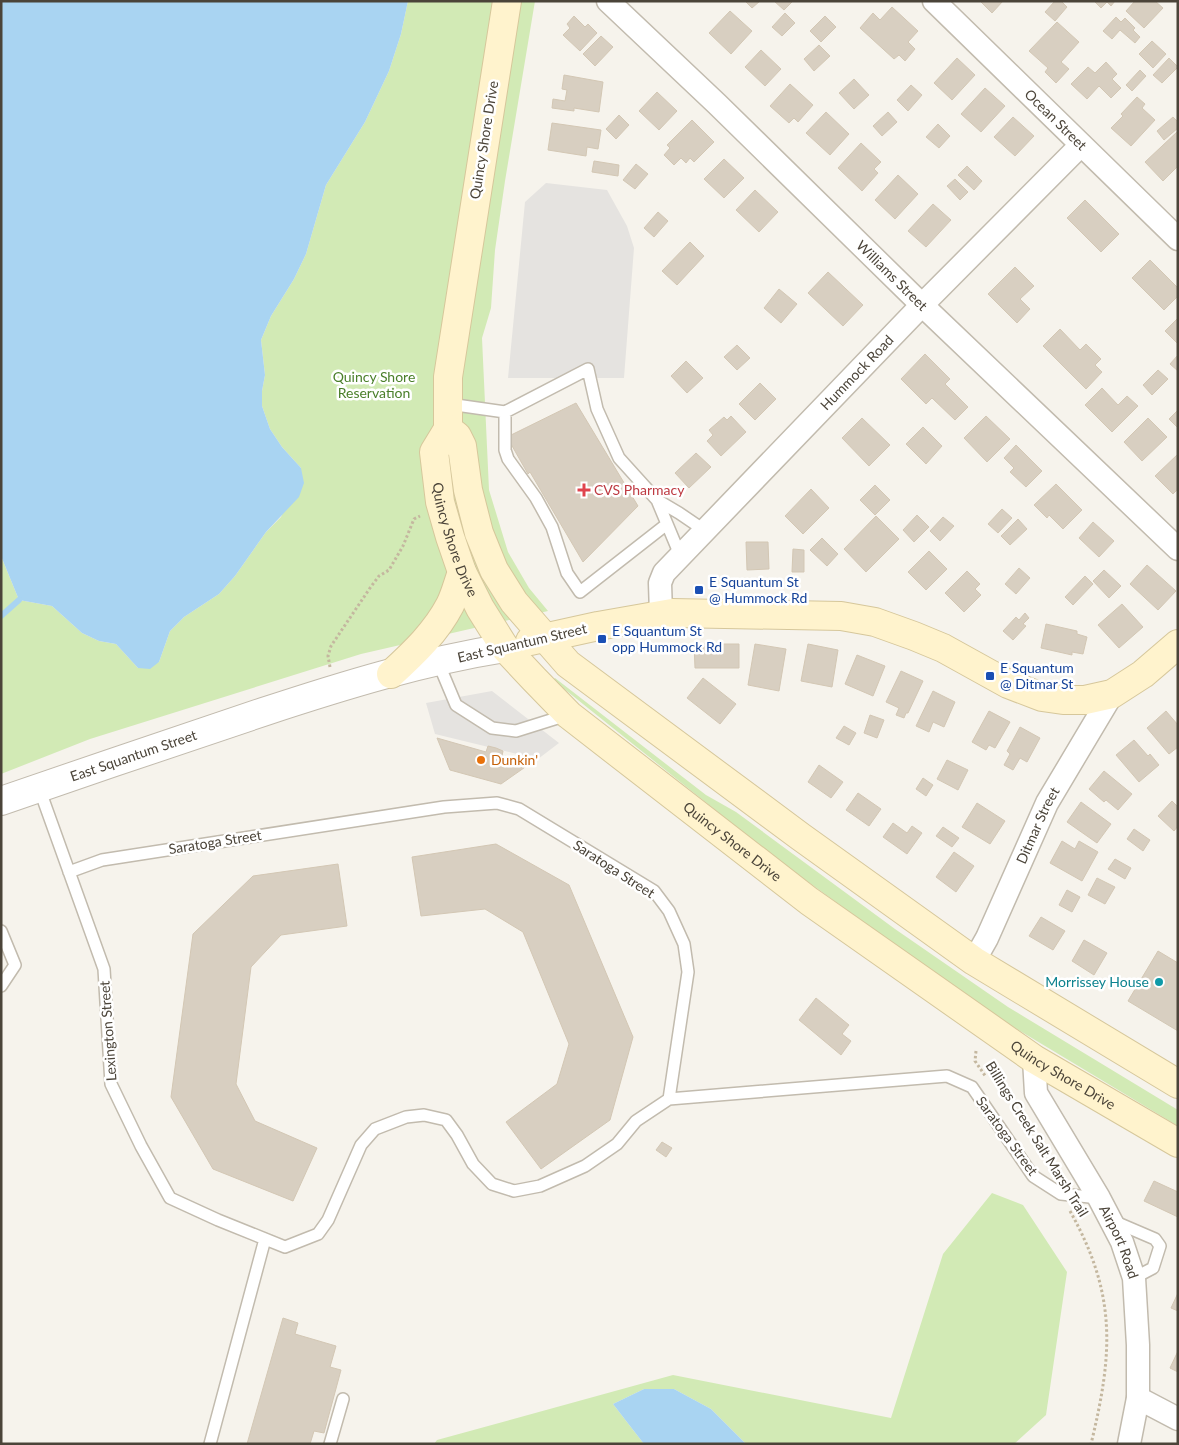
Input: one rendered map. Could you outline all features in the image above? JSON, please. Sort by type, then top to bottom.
[{"type":"main road","name":"Quincy Shore Drive","points":[[507,1],[450,367],[448,416],[434,452],[440,502],[450,538],[462,572],[480,608],[505,648],[569,715],[809,901],[1034,1059],[1178,1143]]},
{"type":"main road","name":"Quincy Shore Drive","points":[[448,416],[462,446],[468,490],[477,525],[494,570],[514,602],[568,664],[801,838],[974,961],[1178,1084]]},
{"type":"main road","points":[[392,674],[419,648],[442,620],[451,603],[462,572]]},
{"type":"main road","name":"East Squantum Street","points":[[505,648],[543,637],[661,614],[737,613],[841,616],[875,622],[914,636],[943,648],[1008,684],[1042,698],[1085,700],[1112,694],[1143,674],[1178,644]]},
{"type":"street","name":"Williams Street","points":[[608,1],[717,104],[922,305],[1178,549]]},
{"type":"street","name":"Ocean Street","points":[[934,1],[1178,238]]},
{"type":"street","name":"Hummock Road","points":[[661,614],[660,583],[664,572],[922,305],[1081,145]]},
{"type":"street","name":"East Squantum Street","points":[[1,801],[168,743],[332,690],[474,653],[505,648]]},
{"type":"street","name":"Ditmar Street","points":[[974,961],[988,938],[1047,803],[1112,694]]},
{"type":"street","name":"Airport Road","points":[[1034,1059],[1036,1094],[1099,1198],[1122,1242],[1134,1278],[1138,1345],[1138,1398],[1129,1444]]},
{"type":"street","points":[[1138,1398],[1178,1419]]},
{"type":"lane","points":[[448,416],[505,412],[588,369],[597,409],[618,458],[657,500],[704,530]]},
{"type":"lane","points":[[505,412],[505,450],[508,459],[536,498],[552,527],[567,573],[580,592],[667,524]]},
{"type":"lane","points":[[657,500],[680,555]]},
{"type":"lane","points":[[438,662],[456,705],[492,728],[516,731],[569,715]]},
{"type":"lane","name":"Lexington Street","points":[[39,788],[104,969],[111,1084],[141,1146],[170,1198],[218,1220],[284,1246],[318,1234],[328,1220],[360,1145],[375,1129],[406,1118],[424,1115],[446,1120],[457,1135],[473,1164],[492,1184],[514,1191],[540,1186],[586,1166],[617,1144],[636,1121],[669,1099]]},
{"type":"lane","name":"Saratoga Street","points":[[69,872],[102,860],[444,807],[497,803],[519,809],[654,891],[669,911],[684,944],[688,972],[669,1099],[947,1076],[972,1087],[1034,1176],[1061,1194],[1099,1198]]},
{"type":"lane","points":[[1,932],[15,965],[1,986]]},
{"type":"lane","points":[[1110,1220],[1155,1239],[1160,1246],[1153,1268],[1134,1278]]},
{"type":"lane","points":[[210,1444],[264,1238]]},
{"type":"lane","points":[[330,1444],[343,1398]]},
{"type":"path","points":[[332,690],[328,656],[331,646],[379,576],[389,570],[403,546],[414,519],[440,502]]},
{"type":"path","name":"Billings Creek Salt Marsh Trail","points":[[976,1050],[975,1061],[990,1083]]},
{"type":"path","name":"Billings Creek Salt Marsh Trail","points":[[1061,1194],[1081,1230],[1095,1264],[1107,1314],[1108,1345],[1104,1381],[1091,1444]]},
{"type":"green space","name":"Quincy Shore Reservation","points":[[408,1],[535,1],[495,250],[491,308],[482,338],[489,490],[508,552],[529,588],[548,611],[361,654],[90,739],[1,774],[1,556],[19,600],[52,606],[82,633],[99,641],[116,644],[138,668],[159,662],[170,631],[184,617],[219,594],[235,576],[266,532],[281,517],[301,468],[282,447],[270,429],[262,406],[265,375],[261,340],[271,316],[294,279],[306,254],[326,185],[365,122],[389,71],[401,34]]},
{"type":"green space","points":[[555,678],[706,795],[736,812],[895,929],[1008,1007],[1178,1110],[1178,1126],[1000,1019],[888,940],[774,857],[553,680]]},
{"type":"green space","points":[[992,1193],[1023,1205],[1067,1272],[1046,1415],[1014,1444],[746,1444],[711,1409],[674,1389],[644,1389],[613,1404],[644,1444],[434,1444],[437,1440],[673,1375],[891,1418],[943,1254]]},
{"type":"shaded area","points":[[546,183],[607,190],[627,226],[634,248],[624,378],[508,378],[525,202]]},
{"type":"shaded area","points":[[492,691],[559,743],[538,759],[435,734],[426,703]]},
{"type":"water","points":[[1,1],[408,1],[401,34],[389,71],[365,122],[326,185],[306,254],[294,279],[271,316],[261,340],[265,375],[262,406],[270,429],[282,447],[301,468],[304,483],[299,497],[266,532],[235,576],[219,594],[184,617],[170,631],[159,662],[150,669],[138,668],[116,644],[99,641],[82,633],[52,606],[19,600],[1,556]]},
{"type":"water","points":[[644,1389],[674,1389],[711,1409],[746,1444],[644,1444],[613,1404]]},
{"type":"building","points":[[745,1],[760,1],[752,8]]},
{"type":"building","points":[[774,1],[793,1],[784,10]]},
{"type":"building","points":[[980,1],[1003,1],[992,13]]},
{"type":"building","points":[[1055,1],[1061,1],[1067,7],[1055,21],[1045,12]]},
{"type":"building","points":[[1094,1],[1115,1],[1111,6],[1107,2],[1101,8]]},
{"type":"building","points":[[1135,1],[1155,1],[1163,8],[1144,28],[1126,11]]},
{"type":"building","points":[[892,7],[918,31],[908,42],[915,49],[905,61],[899,55],[894,59],[860,28],[873,13],[880,20]]},
{"type":"building","points":[[730,11],[752,31],[731,54],[709,33]]},
{"type":"building","points":[[785,13],[795,23],[782,36],[772,27]]},
{"type":"building","points":[[574,16],[585,27],[588,24],[597,33],[580,51],[563,35],[570,28],[567,24]]},
{"type":"building","points":[[825,16],[836,27],[821,42],[810,31]]},
{"type":"building","points":[[1116,17],[1121,22],[1125,18],[1135,28],[1133,30],[1140,37],[1135,43],[1120,30],[1112,39],[1103,31]]},
{"type":"building","points":[[1057,22],[1079,42],[1061,62],[1069,69],[1056,83],[1045,72],[1048,68],[1029,51]]},
{"type":"building","points":[[601,36],[613,47],[595,66],[583,54]]},
{"type":"building","points":[[1152,41],[1166,54],[1153,68],[1139,54]]},
{"type":"building","points":[[819,45],[830,56],[814,71],[804,59]]},
{"type":"building","points":[[761,50],[781,69],[765,86],[745,67]]},
{"type":"building","points":[[957,58],[975,75],[952,100],[934,83]]},
{"type":"building","points":[[1169,58],[1178,67],[1162,83],[1153,75]]},
{"type":"building","points":[[1106,62],[1117,74],[1112,79],[1121,88],[1111,98],[1099,86],[1087,99],[1071,84],[1088,67],[1095,73]]},
{"type":"building","points":[[1140,70],[1146,76],[1132,91],[1126,85]]},
{"type":"building","points":[[564,75],[603,82],[599,112],[574,108],[574,111],[552,108],[553,99],[565,101],[567,90],[562,89]]},
{"type":"building","points":[[854,79],[869,95],[854,109],[839,93]]},
{"type":"building","points":[[790,84],[813,105],[798,122],[794,118],[789,123],[770,106]]},
{"type":"building","points":[[911,85],[922,95],[908,111],[897,100]]},
{"type":"building","points":[[985,88],[1005,106],[981,132],[961,114]]},
{"type":"building","points":[[657,92],[677,111],[659,130],[639,111]]},
{"type":"building","points":[[1137,97],[1145,104],[1142,108],[1155,120],[1131,146],[1111,128]]},
{"type":"building","points":[[826,112],[849,134],[830,155],[806,133]]},
{"type":"building","points":[[888,112],[897,122],[882,136],[873,126]]},
{"type":"building","points":[[619,115],[629,125],[616,139],[606,129]]},
{"type":"building","points":[[1013,117],[1034,136],[1015,156],[994,137]]},
{"type":"building","points":[[1173,117],[1178,122],[1178,128],[1164,140],[1157,131]]},
{"type":"building","points":[[692,120],[714,142],[694,162],[690,158],[686,163],[681,158],[674,165],[664,155],[670,148],[667,145]]},
{"type":"building","points":[[552,123],[601,130],[598,149],[587,147],[586,156],[548,150]]},
{"type":"building","points":[[938,124],[950,136],[939,148],[926,137]]},
{"type":"building","points":[[1178,131],[1178,166],[1163,181],[1145,162]]},
{"type":"building","points":[[861,143],[881,162],[874,169],[878,173],[862,191],[838,168]]},
{"type":"building","points":[[724,159],[744,178],[724,198],[704,179]]},
{"type":"building","points":[[594,161],[619,165],[618,176],[592,172]]},
{"type":"building","points":[[636,164],[648,174],[635,189],[623,180]]},
{"type":"building","points":[[967,166],[982,181],[974,190],[958,175]]},
{"type":"building","points":[[898,175],[918,194],[895,219],[875,200]]},
{"type":"building","points":[[955,179],[968,192],[960,200],[947,186]]},
{"type":"building","points":[[755,190],[778,212],[759,232],[736,210]]},
{"type":"building","points":[[1085,200],[1119,234],[1101,252],[1067,218]]},
{"type":"building","points":[[933,204],[951,220],[926,247],[908,231]]},
{"type":"building","points":[[658,212],[668,221],[654,237],[644,228]]},
{"type":"building","points":[[690,242],[704,256],[677,285],[662,271]]},
{"type":"building","points":[[1150,260],[1178,288],[1178,296],[1164,310],[1132,278]]},
{"type":"building","points":[[1015,267],[1034,286],[1020,299],[1030,309],[1017,323],[988,294]]},
{"type":"building","points":[[828,272],[863,305],[843,326],[808,293]]},
{"type":"building","points":[[779,289],[797,304],[781,323],[764,308]]},
{"type":"building","points":[[1178,318],[1178,344],[1165,331]]},
{"type":"building","points":[[1060,329],[1080,350],[1086,344],[1101,359],[1095,365],[1102,372],[1086,389],[1043,346]]},
{"type":"building","points":[[737,345],[750,358],[737,370],[724,357]]},
{"type":"building","points":[[925,354],[950,379],[945,384],[968,407],[955,420],[932,398],[926,404],[901,379]]},
{"type":"building","points":[[1178,355],[1178,371],[1170,364]]},
{"type":"building","points":[[686,361],[703,378],[687,393],[671,376]]},
{"type":"building","points":[[1158,370],[1168,379],[1152,395],[1143,385]]},
{"type":"building","points":[[760,383],[776,399],[755,420],[739,404]]},
{"type":"building","points":[[1102,388],[1118,405],[1127,396],[1138,406],[1112,432],[1085,405]]},
{"type":"building","name":"CVS Pharmacy","points":[[576,403],[638,506],[583,562],[507,437]]},
{"type":"building","points":[[1178,410],[1178,428],[1169,419]]},
{"type":"building","points":[[731,416],[746,432],[721,456],[707,441],[713,435],[709,430],[724,417],[727,420]]},
{"type":"building","points":[[986,416],[1010,439],[987,462],[964,438]]},
{"type":"building","points":[[862,418],[890,445],[869,466],[842,438]]},
{"type":"building","points":[[1148,418],[1167,437],[1142,461],[1124,442]]},
{"type":"building","points":[[923,427],[942,446],[926,464],[906,444]]},
{"type":"building","points":[[1016,445],[1042,471],[1026,487],[1010,472],[1014,468],[1004,458]]},
{"type":"building","points":[[696,453],[711,467],[689,488],[675,473]]},
{"type":"building","points":[[1178,454],[1178,489],[1173,494],[1155,476]]},
{"type":"building","points":[[1056,484],[1082,510],[1063,529],[1049,515],[1047,518],[1034,505]]},
{"type":"building","points":[[875,485],[890,500],[875,515],[860,500]]},
{"type":"building","points":[[811,489],[829,508],[803,534],[785,516]]},
{"type":"building","points":[[1002,509],[1012,518],[998,533],[988,524]]},
{"type":"building","points":[[917,515],[929,527],[914,542],[903,530]]},
{"type":"building","points":[[876,516],[899,539],[866,572],[844,549]]},
{"type":"building","points":[[943,517],[954,526],[940,541],[930,531]]},
{"type":"building","points":[[1018,519],[1027,529],[1010,545],[1001,536]]},
{"type":"building","points":[[1093,522],[1114,541],[1099,557],[1079,538]]},
{"type":"building","points":[[822,538],[838,554],[827,566],[810,550]]},
{"type":"building","points":[[746,542],[768,542],[769,569],[747,570]]},
{"type":"building","points":[[793,549],[804,550],[804,572],[792,572]]},
{"type":"building","points":[[929,551],[947,569],[926,590],[908,572]]},
{"type":"building","points":[[1147,565],[1176,591],[1158,610],[1130,584]]},
{"type":"building","points":[[1019,568],[1030,578],[1016,594],[1005,584]]},
{"type":"building","points":[[1104,570],[1121,586],[1109,598],[1093,581]]},
{"type":"building","points":[[967,571],[980,584],[975,589],[981,595],[964,612],[945,593]]},
{"type":"building","points":[[1085,576],[1093,584],[1073,605],[1065,597]]},
{"type":"building","points":[[1122,604],[1143,627],[1119,648],[1098,625]]},
{"type":"building","points":[[1025,613],[1029,618],[1023,624],[1026,626],[1013,640],[1003,631],[1016,617],[1019,620]]},
{"type":"building","points":[[1046,624],[1077,631],[1077,634],[1087,637],[1083,654],[1072,652],[1072,655],[1041,648]]},
{"type":"building","points":[[694,644],[739,644],[739,668],[695,668]]},
{"type":"building","points":[[755,644],[786,649],[779,691],[748,685]]},
{"type":"building","points":[[808,644],[838,650],[832,687],[801,681]]},
{"type":"building","points":[[857,655],[885,666],[873,696],[845,684]]},
{"type":"building","points":[[901,671],[923,681],[904,718],[896,715],[899,708],[886,702]]},
{"type":"building","points":[[703,678],[736,704],[720,724],[687,698]]},
{"type":"building","points":[[933,691],[955,702],[944,727],[933,722],[929,732],[916,726]]},
{"type":"building","points":[[989,711],[1010,722],[995,748],[989,745],[986,750],[972,742]]},
{"type":"building","points":[[1166,711],[1178,725],[1178,747],[1169,754],[1147,728]]},
{"type":"building","points":[[870,715],[884,720],[877,738],[864,733]]},
{"type":"building","points":[[844,726],[856,733],[849,745],[836,738]]},
{"type":"building","points":[[1020,727],[1040,738],[1027,762],[1020,758],[1013,770],[1004,765],[1010,754],[1007,751]]},
{"type":"building","name":"Dunkin'","points":[[437,738],[486,752],[488,746],[496,748],[503,751],[502,756],[531,763],[501,784],[450,770]]},
{"type":"building","points":[[1134,740],[1159,765],[1139,782],[1116,755]]},
{"type":"building","points":[[947,760],[968,770],[958,790],[937,779]]},
{"type":"building","points":[[819,765],[843,782],[831,798],[808,782]]},
{"type":"building","points":[[1104,771],[1132,794],[1118,810],[1106,800],[1104,802],[1089,789]]},
{"type":"building","points":[[923,778],[933,785],[926,796],[916,789]]},
{"type":"building","points":[[858,793],[881,809],[869,826],[846,810]]},
{"type":"building","points":[[1172,801],[1178,807],[1178,826],[1174,831],[1158,816]]},
{"type":"building","points":[[1081,802],[1111,824],[1097,843],[1067,822]]},
{"type":"building","points":[[977,803],[1005,821],[990,844],[962,827]]},
{"type":"building","points":[[893,823],[907,833],[912,826],[922,833],[907,854],[883,837]]},
{"type":"building","points":[[943,827],[959,838],[952,847],[936,836]]},
{"type":"building","points":[[1134,829],[1150,840],[1143,851],[1127,839]]},
{"type":"building","points":[[1062,841],[1075,849],[1079,841],[1098,852],[1082,881],[1050,863]]},
{"type":"building","points":[[496,844],[569,885],[633,1037],[610,1120],[541,1169],[506,1122],[557,1084],[569,1044],[523,932],[485,909],[421,916],[412,857]]},
{"type":"building","points":[[954,852],[974,866],[956,892],[936,877]]},
{"type":"building","points":[[1115,859],[1131,868],[1125,879],[1108,869]]},
{"type":"building","points":[[338,864],[347,926],[281,935],[251,967],[236,1084],[255,1121],[317,1148],[293,1201],[213,1169],[171,1097],[193,934],[253,876]]},
{"type":"building","points":[[1097,878],[1115,887],[1105,904],[1088,895]]},
{"type":"building","points":[[1067,890],[1080,897],[1072,912],[1059,905]]},
{"type":"building","points":[[1041,917],[1065,931],[1053,950],[1029,936]]},
{"type":"building","points":[[1084,940],[1107,953],[1094,975],[1072,961]]},
{"type":"building","name":"Morrissey House","points":[[1158,951],[1178,963],[1178,1031],[1128,1001]]},
{"type":"building","points":[[816,998],[849,1025],[842,1034],[851,1041],[841,1055],[799,1020]]},
{"type":"building","points":[[662,1142],[672,1148],[666,1157],[656,1150]]},
{"type":"building","points":[[1154,1181],[1178,1192],[1178,1217],[1144,1201]]},
{"type":"building","points":[[1178,1293],[1178,1311],[1171,1308]]},
{"type":"building","points":[[283,1318],[298,1323],[295,1334],[336,1346],[330,1367],[341,1370],[324,1433],[314,1431],[310,1444],[247,1444]]},
{"type":"building","points":[[1178,1351],[1178,1372],[1170,1368]]},
{"type":"waterway","points":[[1,616],[19,600]]},
{"type":"place","name":"CVS Pharmacy","points":[[584,490]]},
{"type":"place","name":"E Squantum St @ Hummock Rd","points":[[699,590]]},
{"type":"place","name":"E Squantum St opp Hummock Rd","points":[[602,639]]},
{"type":"place","name":"E Squantum @ Ditmar St","points":[[990,676]]},
{"type":"place","name":"Dunkin'","points":[[481,760]]},
{"type":"place","name":"Morrissey House","points":[[1159,982]]}]
